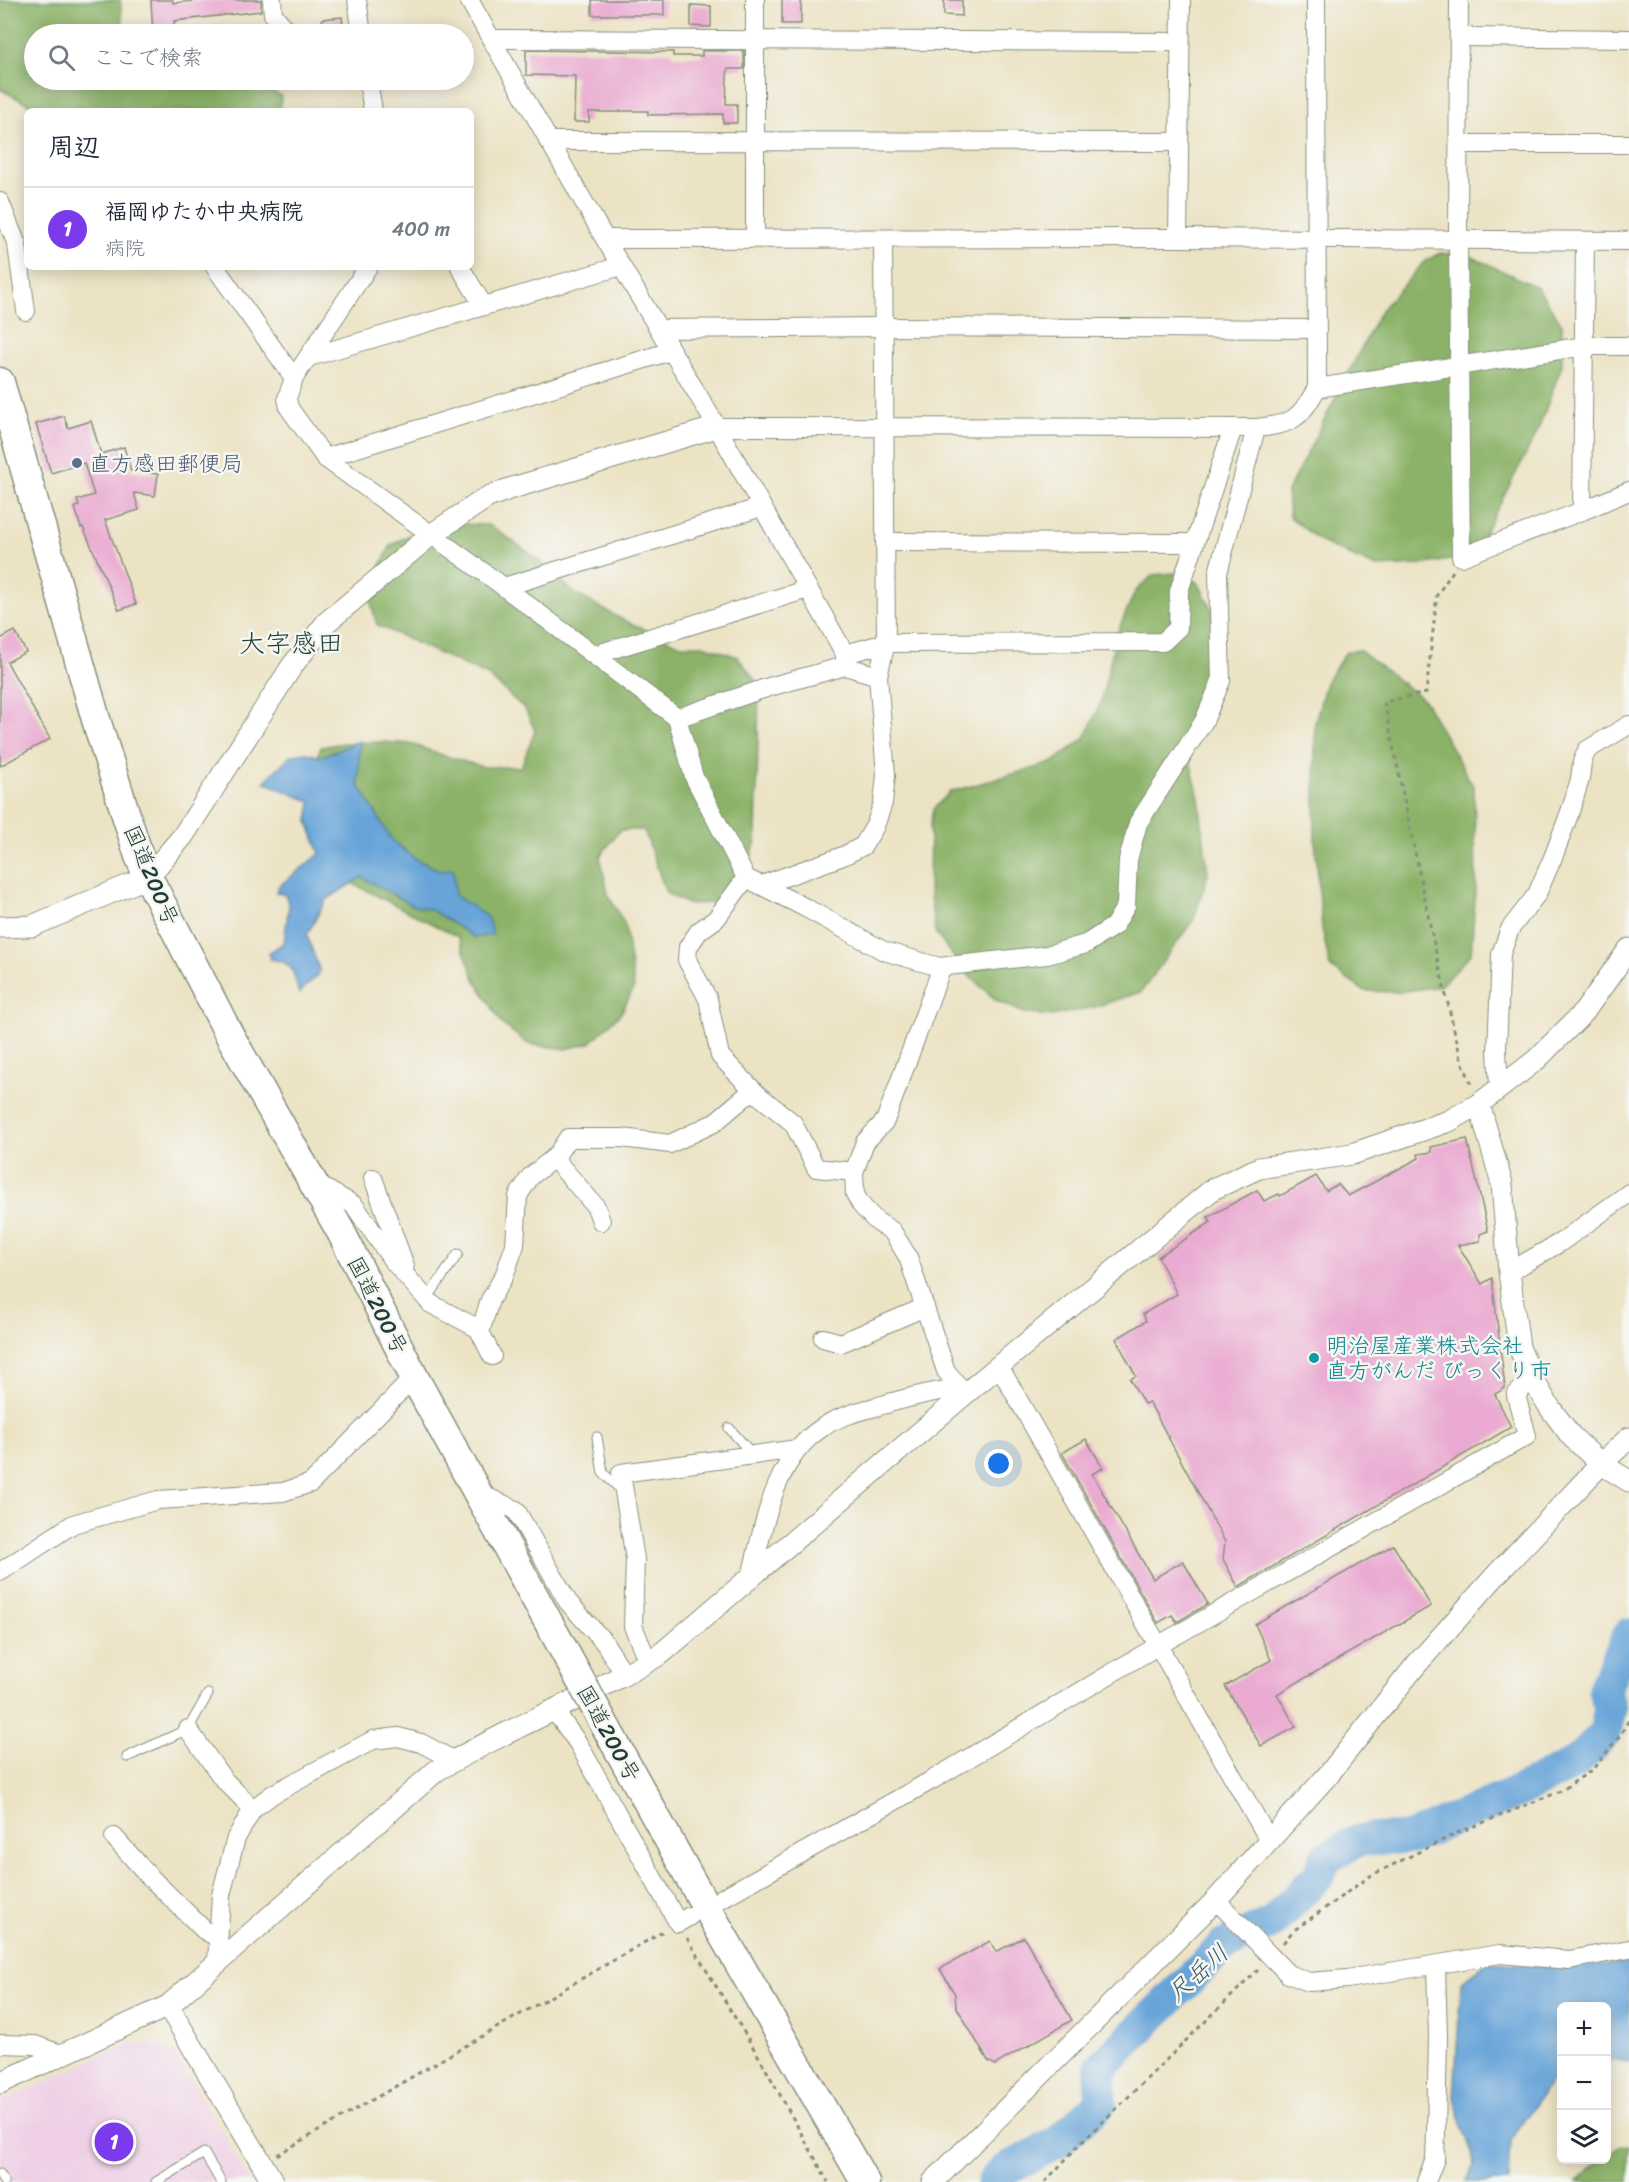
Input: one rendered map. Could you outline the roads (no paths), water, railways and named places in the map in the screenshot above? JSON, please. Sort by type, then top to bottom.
[{"type":"highway","name":"国道200号","points":[[0,382],[97,723],[139,856],[148,877],[230,1036],[341,1232],[414,1377],[613,1740],[865,2182]]},
{"type":"street","points":[[272,0],[273,14],[282,24]]},
{"type":"street","points":[[357,0],[361,24]]},
{"type":"street","points":[[469,0],[548,141],[670,351],[717,427],[845,660],[878,676]]},
{"type":"street","points":[[755,0],[755,237]]},
{"type":"street","points":[[1178,238],[1181,0]]},
{"type":"street","points":[[0,927],[32,926],[148,877],[183,836],[292,666],[327,622],[432,534],[488,497],[717,427],[1256,428],[1281,425],[1303,413],[1317,388],[1316,0]]},
{"type":"street","points":[[1459,0],[1458,240],[1461,557],[1629,491]]},
{"type":"street","points":[[1459,37],[1629,39]]},
{"type":"street","points":[[491,39],[1180,42]]},
{"type":"street","points":[[370,90],[373,108]]},
{"type":"street","points":[[548,141],[1179,142]]},
{"type":"street","points":[[1459,144],[1629,144]]},
{"type":"street","points":[[0,202],[22,245],[26,311]]},
{"type":"street","points":[[605,239],[755,237],[1629,241]]},
{"type":"street","points":[[854,1172],[816,1168],[793,1123],[753,1090],[720,1056],[708,999],[687,960],[688,947],[699,931],[716,919],[754,881],[843,856],[863,846],[875,826],[883,803],[886,775],[878,676],[886,643],[883,239]]},
{"type":"street","points":[[1582,511],[1585,241]]},
{"type":"street","points":[[309,357],[621,266]]},
{"type":"street","points":[[217,270],[294,378]]},
{"type":"street","points":[[366,270],[294,378],[287,398],[289,408],[325,458],[504,587],[677,718],[694,777],[754,881],[884,951],[942,967],[1047,954],[1086,944],[1114,926],[1126,906],[1129,854],[1138,823],[1204,721],[1221,681],[1218,573],[1256,428]]},
{"type":"street","points":[[462,270],[483,305]]},
{"type":"street","points":[[659,329],[883,327],[1317,329]]},
{"type":"street","points":[[1317,388],[1585,346],[1629,346]]},
{"type":"street","points":[[325,458],[670,351]]},
{"type":"street","points":[[677,718],[845,660],[886,643],[1163,642],[1178,628],[1179,591],[1233,428]]},
{"type":"street","points":[[504,587],[762,507]]},
{"type":"street","points":[[885,542],[1194,543]]},
{"type":"street","points":[[594,655],[808,589]]},
{"type":"street","points":[[1499,1088],[1497,1050],[1501,954],[1510,930],[1537,894],[1554,855],[1571,809],[1587,750],[1629,725]]},
{"type":"street","points":[[0,2083],[168,2006],[436,1771],[473,1748],[626,1675],[662,1653],[962,1391],[999,1366],[1212,1189],[1259,1168],[1352,1154],[1407,1137],[1449,1121],[1479,1104],[1536,1060],[1584,1012],[1629,949]]},
{"type":"street","points":[[942,967],[885,1121],[865,1142],[854,1172],[855,1194],[876,1221],[892,1231],[908,1257],[946,1371],[962,1391]]},
{"type":"street","points":[[492,1356],[480,1332],[490,1300],[504,1276],[515,1245],[518,1196],[530,1177],[556,1156],[568,1138],[622,1138],[670,1144],[714,1123],[753,1090]]},
{"type":"street","points":[[1479,1104],[1502,1184],[1509,1272],[1519,1347],[1532,1378],[1550,1408],[1571,1436],[1601,1464],[1629,1481]]},
{"type":"street","points":[[556,1156],[558,1164],[596,1207],[601,1221]]},
{"type":"street","points":[[373,1178],[409,1279]]},
{"type":"street","points":[[312,1181],[354,1205],[393,1261],[431,1304],[481,1330]]},
{"type":"street","points":[[1509,1272],[1561,1242],[1629,1193]]},
{"type":"street","points":[[824,1338],[841,1343],[925,1307]]},
{"type":"street","points":[[999,1366],[1270,1842]]},
{"type":"street","points":[[0,1572],[74,1524],[158,1500],[283,1492],[311,1483],[414,1377]]},
{"type":"street","points":[[722,1898],[932,1780],[1159,1645],[1527,1436],[1516,1395],[1532,1378]]},
{"type":"street","points":[[751,1577],[767,1513],[785,1469],[797,1449],[823,1427],[853,1413],[939,1390],[962,1391]]},
{"type":"street","points":[[933,2182],[1216,1900],[1328,1775],[1416,1665],[1601,1464],[1629,1438]]},
{"type":"street","points":[[648,1662],[633,1626],[635,1559],[621,1473],[797,1449]]},
{"type":"street","points":[[478,1492],[516,1510],[568,1602],[604,1642],[626,1675]]},
{"type":"street","points":[[554,1710],[578,1743],[684,1919]]},
{"type":"street","points":[[188,1729],[224,1779],[253,1809]]},
{"type":"street","points":[[217,1962],[221,1895],[236,1838],[253,1809],[273,1794],[373,1740],[398,1737],[421,1743],[453,1761]]},
{"type":"street","points":[[114,1837],[148,1875],[204,1930],[218,1938]]},
{"type":"street","points":[[1216,1900],[1288,1974],[1309,1982],[1347,1979],[1500,1954],[1569,1960],[1629,1949]]},
{"type":"street","points":[[1426,2182],[1435,2159],[1438,2037],[1436,1965]]},
{"type":"street","points":[[168,2006],[273,2182]]},
{"type":"street","points":[[0,2044],[35,2045],[63,2055]]},
{"type":"lane","points":[[427,1299],[458,1254]]},
{"type":"lane","points":[[729,1428],[753,1455]]},
{"type":"lane","points":[[597,1437],[603,1473],[624,1492]]},
{"type":"lane","points":[[127,1757],[188,1729],[208,1694]]},
{"type":"lane","points":[[156,2182],[204,2153],[221,2182]]},
{"type":"lane","points":[[0,2174],[4,2182]]},
{"type":"water","points":[[360,741],[358,784],[392,840],[415,859],[442,871],[453,868],[455,895],[487,917],[493,934],[475,938],[430,909],[414,906],[362,877],[326,900],[307,935],[320,972],[299,994],[294,974],[289,966],[270,959],[269,953],[284,942],[289,904],[285,895],[276,892],[279,886],[320,854],[308,822],[311,802],[264,782],[290,756],[304,752],[320,757]]},
{"type":"water","points":[[1487,1962],[1557,1967],[1629,1963],[1629,2062],[1611,2060],[1611,2002],[1557,2002],[1557,2077],[1552,2080],[1511,2139],[1509,2182],[1466,2182],[1475,2164],[1454,2098],[1461,1982]]},
{"type":"waterway","name":"尺岳川","points":[[993,2182],[1002,2172],[1058,2142],[1100,2104],[1101,2067],[1223,1946],[1273,1922],[1319,1875],[1325,1859],[1358,1840],[1411,1838],[1504,1798],[1576,1763],[1605,1733],[1610,1708],[1604,1689],[1629,1634]]},
{"type":"place","name":"直方感田郵便局","points":[[77,463]]},
{"type":"place","name":"明治屋産業株式会社 直方がんだ びっくり市","points":[[1314,1358]]},
{"type":"place","name":"福岡ゆたか中央病院","points":[[114,2142]]},
{"type":"district","name":"大字感田","points":[[291,643]]}]
